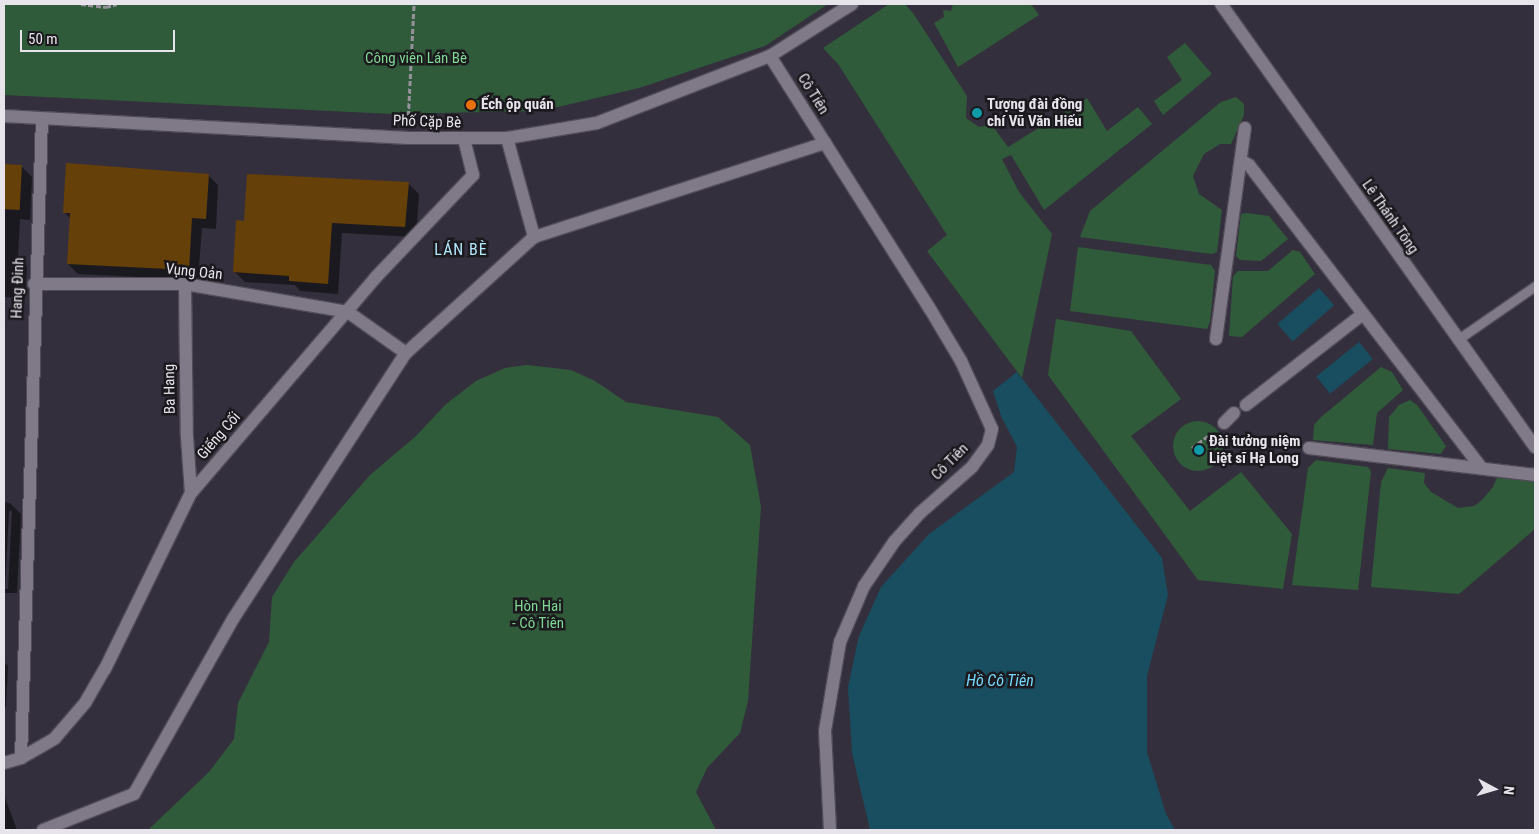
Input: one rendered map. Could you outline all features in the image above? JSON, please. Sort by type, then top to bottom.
[{"type":"street","name":"Phố Cặp Bè","points":[[4,116],[42,120],[408,138],[464,140],[507,138],[597,123],[770,56],[852,4]]},
{"type":"street","name":"Lê Thánh Tông","points":[[1221,4],[1457,340],[1535,447]]},
{"type":"street","name":"Cô Tiên","points":[[770,56],[948,338],[992,429],[988,445],[972,467],[920,513],[894,542],[864,586],[840,642],[825,731],[830,830]]},
{"type":"street","name":"Hang Đinh","points":[[21,758],[34,284],[42,120]]},
{"type":"street","points":[[1216,339],[1245,128]]},
{"type":"street","points":[[507,138],[534,237]]},
{"type":"street","name":"Giếng Cối","points":[[4,763],[21,758],[55,738],[85,703],[105,669],[192,493],[376,277],[473,176],[464,140]]},
{"type":"street","points":[[43,830],[134,794],[233,619],[406,353],[534,237],[825,143]]},
{"type":"street","points":[[1241,160],[1249,165],[1481,467]]},
{"type":"street","name":"Vụng Oản","points":[[34,284],[185,284],[348,312]]},
{"type":"street","name":"Ba Hang","points":[[185,284],[187,437],[192,493]]},
{"type":"street","points":[[348,312],[406,353]]},
{"type":"street","points":[[1246,405],[1363,314]]},
{"type":"street","points":[[1224,423],[1234,413]]},
{"type":"street","points":[[1309,448],[1439,466],[1481,467],[1535,475]]},
{"type":"lane","points":[[1457,340],[1535,286]]},
{"type":"path","points":[[81,4],[106,7],[116,4]]},
{"type":"path","points":[[408,138],[414,4]]},
{"type":"path","points":[[1192,448],[1224,423]]},
{"type":"green space","name":"Công viên Lán Bè","points":[[4,4],[828,4],[765,46],[639,88],[541,111],[392,114],[4,95]]},
{"type":"green space","points":[[889,4],[905,4],[913,13],[967,96],[966,118],[979,127],[992,125],[1008,147],[1087,98],[1107,131],[1138,107],[1152,124],[1044,210],[1011,155],[1002,159],[1019,192],[1052,234],[1022,378],[927,251],[947,235],[838,64],[823,48]]},
{"type":"green space","points":[[953,4],[1031,4],[1039,15],[958,67],[934,23],[944,17],[943,10],[951,11]]},
{"type":"green space","points":[[1185,43],[1212,74],[1163,115],[1154,101],[1182,80],[1167,57]]},
{"type":"green space","points":[[1236,97],[1244,104],[1244,115],[1231,144],[1220,144],[1204,154],[1193,176],[1199,194],[1222,210],[1217,252],[1212,254],[1080,237],[1090,211],[1221,102]]},
{"type":"green space","points":[[1241,214],[1269,216],[1288,239],[1261,261],[1240,260],[1236,256]]},
{"type":"green space","points":[[1078,247],[1211,265],[1215,271],[1210,322],[1207,329],[1070,311]]},
{"type":"green space","points":[[1293,250],[1300,252],[1315,274],[1242,337],[1229,336],[1233,276],[1238,271],[1268,271]]},
{"type":"green space","points":[[1056,319],[1131,331],[1181,399],[1131,436],[1190,511],[1241,472],[1292,534],[1283,589],[1198,580],[1048,375]]},
{"type":"green space","name":"Hòn Hai - Cô Tiên","points":[[527,365],[571,370],[595,381],[626,402],[718,417],[750,445],[761,507],[748,701],[740,733],[707,768],[696,792],[716,830],[148,830],[209,772],[234,739],[238,703],[269,642],[272,597],[294,562],[370,475],[416,436],[446,404],[476,381],[505,368]]},
{"type":"green space","points":[[1381,367],[1392,372],[1403,390],[1377,413],[1373,445],[1313,440],[1314,425],[1320,418]]},
{"type":"green space","points":[[1410,400],[1417,405],[1446,446],[1441,454],[1388,449],[1389,417],[1399,405]]},
{"type":"green space","points":[[1193,421],[1203,421],[1216,428],[1223,441],[1223,451],[1216,464],[1203,471],[1193,471],[1184,467],[1177,460],[1173,451],[1173,441],[1177,432],[1184,425]]},
{"type":"green space","points":[[1316,460],[1368,467],[1371,472],[1358,590],[1292,585],[1308,468]]},
{"type":"green space","points":[[1388,468],[1425,473],[1424,483],[1431,492],[1458,508],[1474,506],[1481,501],[1493,487],[1497,478],[1535,480],[1535,529],[1459,594],[1371,587],[1381,482]]},
{"type":"water","points":[[1319,288],[1334,305],[1293,341],[1277,324]]},
{"type":"water","points":[[1359,342],[1373,359],[1330,394],[1316,377]]},
{"type":"water","name":"Hồ Cô Tiên","points":[[1017,372],[1162,558],[1168,595],[1147,676],[1147,752],[1166,814],[1175,830],[870,830],[852,753],[848,687],[859,636],[881,587],[929,534],[1014,472],[1017,447],[1001,416],[993,391]]},
{"type":"building","points":[[66,163],[209,174],[206,219],[192,218],[189,270],[67,264],[70,213],[63,213]]},
{"type":"building","points":[[4,164],[22,165],[20,210],[4,209]]},
{"type":"building","points":[[247,174],[409,182],[405,227],[332,223],[328,284],[289,281],[289,276],[233,272],[236,220],[244,221]]},
{"type":"place","name":"Ếch ộp quán","points":[[471,105]]},
{"type":"place","name":"Tượng đài đồng chí Vũ Văn Hiếu","points":[[977,113]]},
{"type":"place","name":"Đài tưởng niệm Liệt sĩ Hạ Long","points":[[1199,450]]},
{"type":"district","name":"LÁN BÈ","points":[[461,250]]}]
